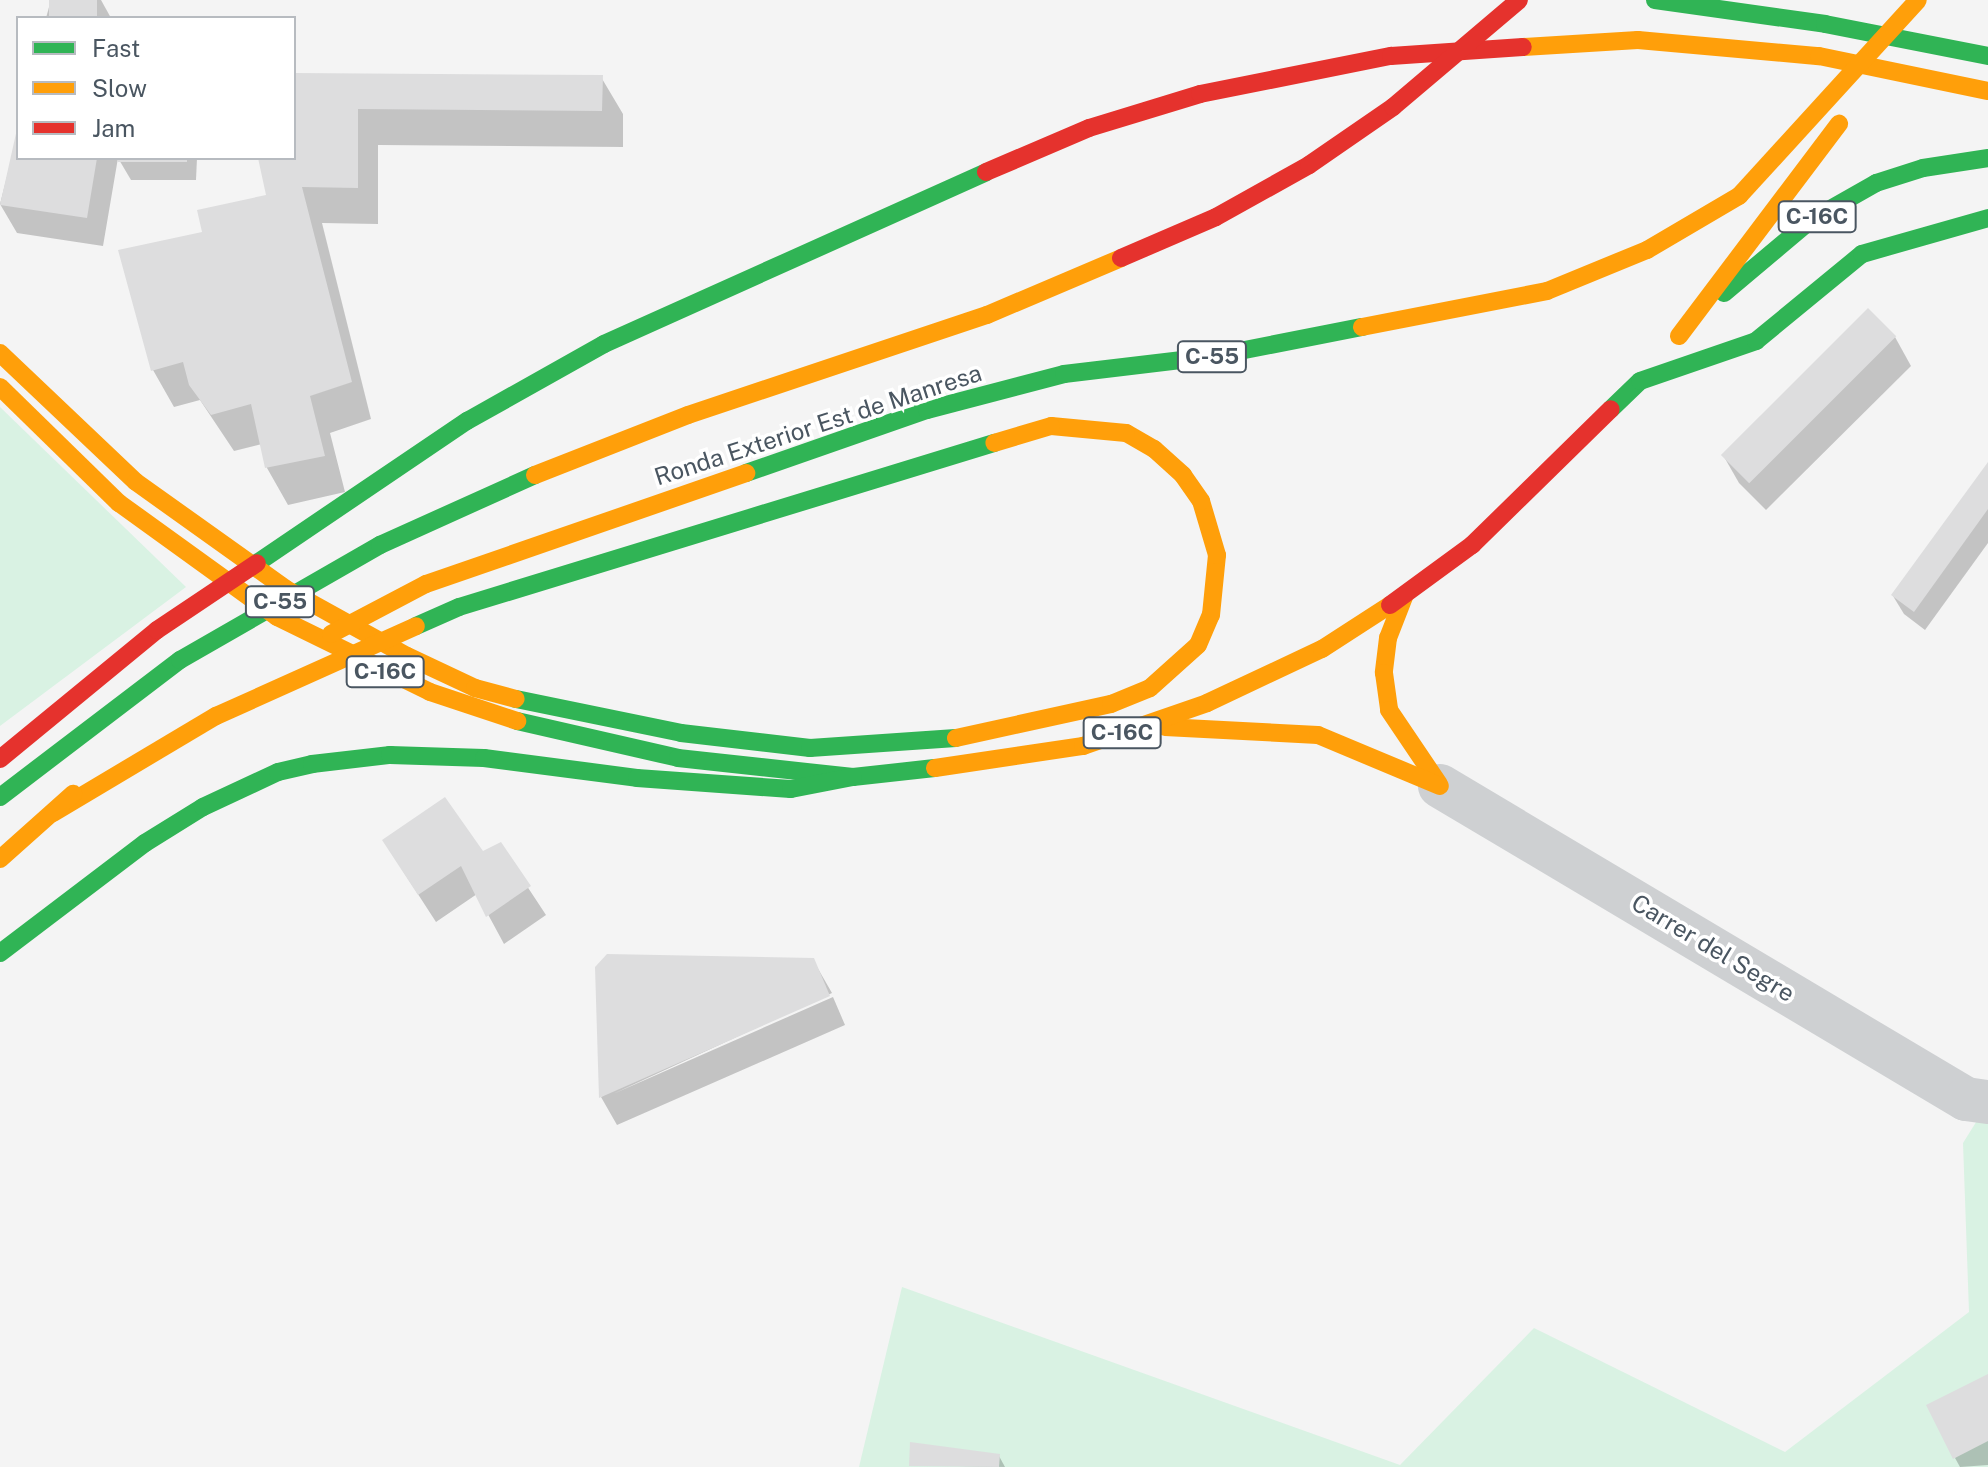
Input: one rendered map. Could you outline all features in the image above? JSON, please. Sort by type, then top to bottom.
[{"type":"main road","name":"Ronda Exterior Est de Manresa","points":[[0,797],[180,660],[380,545],[539,473],[688,415],[987,315],[1216,217],[1309,165],[1393,107],[1519,0]]},
{"type":"main road","points":[[1655,0],[1825,24],[1981,55]]},
{"type":"main road","name":"Ronda Exterior Est de Manresa","points":[[303,649],[426,584],[927,410],[1064,374],[1214,356],[1547,291],[1647,250],[1739,196],[1918,0]]},
{"type":"main road","points":[[1867,87],[1933,0]]},
{"type":"main road","points":[[0,759],[157,630],[337,505],[467,421],[604,344],[980,172],[1089,128],[1200,94],[1391,56],[1638,40],[1819,56],[1988,91]]},
{"type":"main road","name":"C-16C","points":[[1848,112],[1679,336],[1799,230],[1863,190],[1923,168],[1988,158]]},
{"type":"main road","name":"C-16C","points":[[0,387],[143,520],[277,617],[380,669],[540,729],[678,758],[853,777],[1033,757],[1142,726],[1207,703],[1322,649],[1404,597],[1520,502],[1640,381],[1756,341],[1862,254],[1988,218]]},
{"type":"main road","points":[[0,353],[136,482],[286,589],[475,688],[562,711],[681,733],[810,748],[896,745],[989,734],[1111,704],[1150,688],[1198,645],[1211,615],[1217,555],[1201,501],[1183,475],[1154,449],[1126,433],[1051,426],[459,607],[216,716],[53,813]]},
{"type":"main road","points":[[1404,597],[1387,649],[1389,710],[1440,786]]},
{"type":"main road","points":[[0,859],[138,744],[213,695]]},
{"type":"main road","points":[[1142,726],[1318,735],[1440,786]]},
{"type":"main road","points":[[0,953],[145,843],[203,807],[278,772],[312,764],[390,755],[484,758],[637,778],[791,789],[853,777]]},
{"type":"street","name":"Carrer del Segre","points":[[1440,786],[1981,1111]]},
{"type":"green space","points":[[0,407],[186,587],[0,726]]},
{"type":"green space","points":[[1988,1103],[1988,1467],[859,1467],[902,1287],[1400,1465],[1534,1328],[1785,1452],[1969,1312],[1963,1143]]},
{"type":"building","points":[[49,0],[97,0],[97,16],[49,16]]},
{"type":"building","points":[[296,73],[603,75],[602,111],[358,109],[358,188],[302,187],[352,382],[310,396],[325,456],[265,468],[251,404],[211,415],[189,385],[183,362],[151,371],[118,250],[202,232],[197,210],[266,195],[258,160],[296,160]]},
{"type":"building","points":[[16,133],[16,160],[97,160],[87,218],[0,205]]},
{"type":"building","points":[[118,160],[187,160],[187,162]]},
{"type":"building","points":[[1868,308],[1896,336],[1749,483],[1721,455]]},
{"type":"building","points":[[1988,462],[1988,509],[1914,612],[1891,595]]},
{"type":"building","points":[[445,797],[483,851],[501,842],[531,886],[486,917],[461,866],[418,895],[382,840]]},
{"type":"building","points":[[607,954],[814,958],[830,996],[599,1098],[595,967]]},
{"type":"building","points":[[1988,1374],[1988,1441],[1953,1459],[1926,1405]]},
{"type":"building","points":[[910,1442],[1000,1454],[999,1467],[909,1466]]},
{"type":"traffic: fast","points":[[1655,0],[1825,24],[1988,56]]},
{"type":"traffic: fast","points":[[1724,293],[1811,220],[1876,183],[1923,168],[1988,158]]},
{"type":"traffic: fast","points":[[257,563],[467,421],[604,344],[986,172]]},
{"type":"traffic: fast","points":[[1611,409],[1640,381],[1756,341],[1862,254],[1988,218]]},
{"type":"traffic: fast","points":[[746,473],[927,410],[1064,374],[1214,356],[1362,327]]},
{"type":"traffic: fast","points":[[416,626],[459,607],[994,443]]},
{"type":"traffic: fast","points":[[0,797],[180,660],[380,545],[535,475]]},
{"type":"traffic: fast","points":[[516,699],[681,733],[810,748],[956,738]]},
{"type":"traffic: fast","points":[[517,721],[678,758],[853,777],[935,768]]},
{"type":"traffic: fast","points":[[0,953],[145,843],[203,807],[278,772],[312,764],[390,755],[484,758],[637,778],[791,789],[853,777]]},
{"type":"traffic: slow","points":[[1362,327],[1547,291],[1647,250],[1739,196],[1918,0]]},
{"type":"traffic: slow","points":[[1523,47],[1638,40],[1819,56],[1988,91]]},
{"type":"traffic: slow","points":[[1679,336],[1839,124]]},
{"type":"traffic: slow","points":[[535,475],[688,415],[987,315],[1121,258]]},
{"type":"traffic: slow","points":[[0,353],[136,482],[286,589],[407,656],[475,688],[516,699]]},
{"type":"traffic: slow","points":[[0,387],[119,503],[277,617],[430,692],[517,721]]},
{"type":"traffic: slow","points":[[956,738],[1111,704],[1150,688],[1198,645],[1211,615],[1217,555],[1201,501],[1183,475],[1154,449],[1126,433],[1051,426],[994,443]]},
{"type":"traffic: slow","points":[[331,634],[426,584],[746,473]]},
{"type":"traffic: slow","points":[[1404,597],[1388,638],[1384,673],[1389,710],[1439,784]]},
{"type":"traffic: slow","points":[[935,768],[1083,746],[1207,703],[1322,649],[1390,605]]},
{"type":"traffic: slow","points":[[53,813],[216,716],[416,626]]},
{"type":"traffic: slow","points":[[1165,727],[1318,735],[1440,786]]},
{"type":"traffic: slow","points":[[0,859],[73,794]]},
{"type":"traffic: jam","points":[[1121,258],[1216,217],[1309,165],[1393,107],[1519,0]]},
{"type":"traffic: jam","points":[[986,172],[1089,128],[1200,94],[1391,56],[1523,47]]},
{"type":"traffic: jam","points":[[1390,605],[1472,545],[1611,409]]},
{"type":"traffic: jam","points":[[0,759],[157,630],[257,563]]}]
